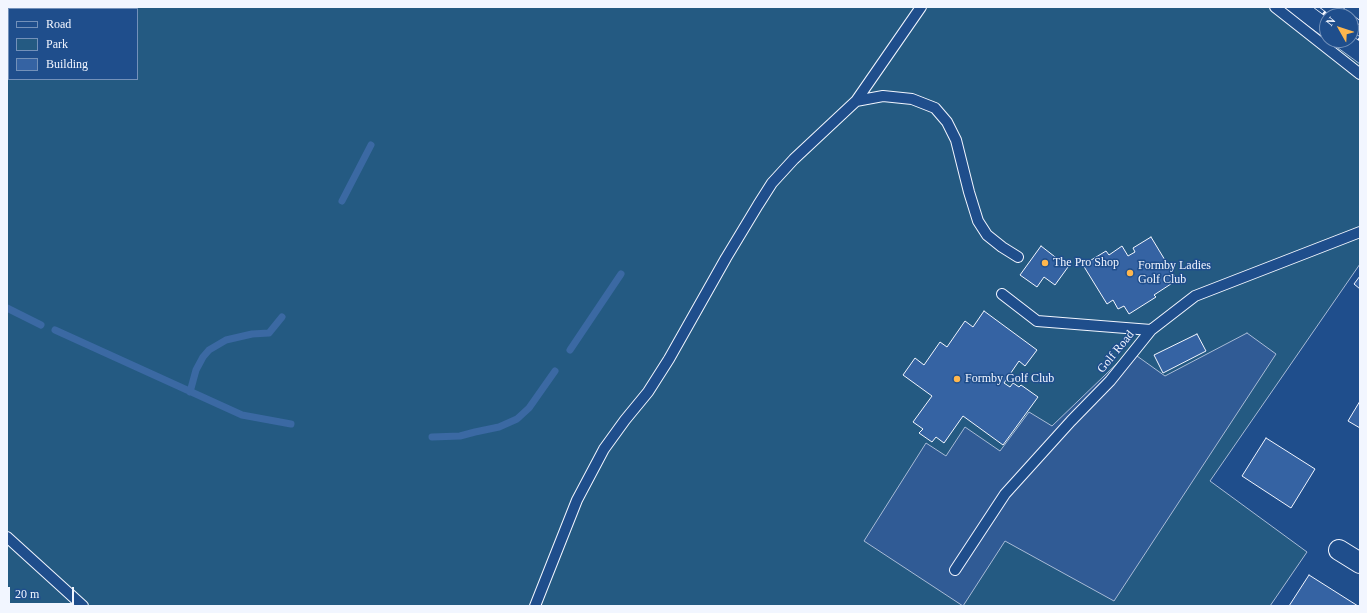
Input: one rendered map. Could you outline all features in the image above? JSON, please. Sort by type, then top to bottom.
[{"type":"street","points":[[1339,550],[1360,563]]},
{"type":"lane","points":[[535,606],[577,500],[604,449],[648,392],[669,359],[726,258],[761,200],[772,183],[794,159],[856,100],[921,7]]},
{"type":"lane","points":[[1275,7],[1360,74]]},
{"type":"lane","points":[[856,100],[883,96],[912,99],[935,108],[947,122],[956,140],[978,221],[987,235],[1018,257]]},
{"type":"lane","name":"Golf Road","points":[[955,570],[1005,494],[1071,421],[1110,381],[1150,330],[1195,296],[1360,232]]},
{"type":"lane","points":[[1002,294],[1037,321],[1150,330]]},
{"type":"lane","points":[[7,537],[83,606]]},
{"type":"green space","points":[[7,7],[1282,7],[1319,34],[1319,48],[1338,48],[1360,64],[1360,264],[1210,481],[1307,552],[1270,606],[7,606]]},
{"type":"shaded area","points":[[1247,333],[1276,354],[1114,601],[1005,541],[963,606],[864,541],[926,443],[946,456],[965,427],[1000,451],[1029,412],[1052,426],[1130,351],[1165,376]]},
{"type":"building","name":"Formby Ladies Golf Club","points":[[1151,237],[1177,280],[1154,295],[1156,297],[1129,314],[1124,306],[1118,309],[1113,300],[1107,304],[1083,265],[1106,251],[1109,255],[1122,246],[1128,256],[1135,252],[1133,248]]},
{"type":"building","name":"The Pro Shop","points":[[1041,246],[1068,267],[1055,285],[1044,277],[1037,287],[1020,275]]},
{"type":"building","points":[[1360,276],[1360,289],[1354,284]]},
{"type":"building","name":"Formby Golf Club","points":[[984,311],[1037,350],[1025,366],[1019,361],[1004,383],[1010,387],[1013,383],[1019,387],[1021,385],[1038,397],[1003,445],[963,416],[944,443],[936,437],[932,442],[919,433],[923,429],[913,422],[932,396],[903,375],[915,358],[924,365],[940,342],[947,347],[965,321],[973,327]]},
{"type":"building","points":[[1197,334],[1206,351],[1163,373],[1154,355]]},
{"type":"building","points":[[1360,401],[1360,428],[1348,421]]},
{"type":"building","points":[[1266,438],[1315,469],[1291,508],[1242,476]]},
{"type":"building","points":[[1309,575],[1358,606],[1289,606]]},
{"type":"waterway","points":[[342,201],[371,145]]},
{"type":"waterway","points":[[570,350],[621,274]]},
{"type":"waterway","points":[[7,308],[41,325]]},
{"type":"waterway","points":[[190,392],[196,370],[203,357],[209,350],[226,340],[252,334],[269,333],[282,317]]},
{"type":"waterway","points":[[55,330],[242,415],[291,424]]},
{"type":"waterway","points":[[432,437],[460,436],[499,427],[517,419],[529,408],[555,371]]},
{"type":"railway","points":[[1339,7],[1360,23]]},
{"type":"place","name":"The Pro Shop","points":[[1045,263]]},
{"type":"place","name":"Formby Ladies Golf Club","points":[[1130,273]]},
{"type":"place","name":"Formby Golf Club","points":[[957,379]]}]
